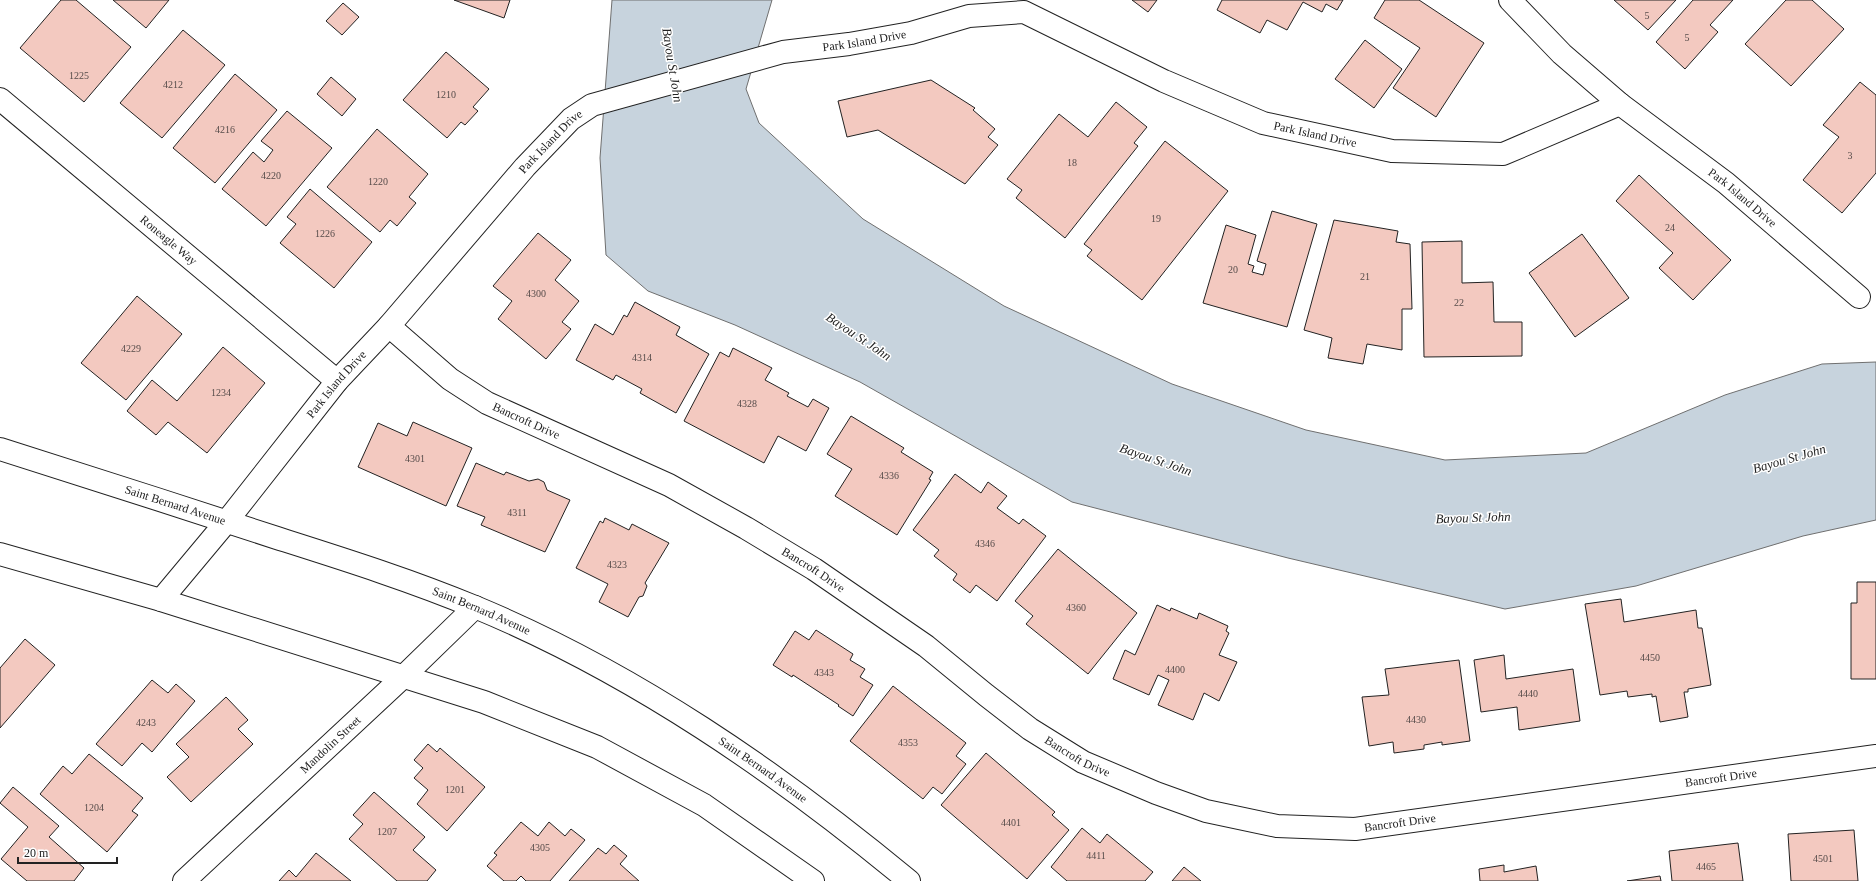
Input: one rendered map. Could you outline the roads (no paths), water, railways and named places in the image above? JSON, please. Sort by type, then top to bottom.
[{"type":"street","name":"Park Island Drive","points":[[1510,0],[1562,54],[1620,104],[1726,183],[1859,297]]},
{"type":"street","name":"Park Island Drive","points":[[161,600],[227,521],[337,381],[390,326],[525,168],[571,119],[592,105],[783,52],[849,44],[903,34],[969,16],[1025,6],[1164,81],[1263,123],[1392,150],[1503,154],[1620,104]]},
{"type":"street","name":"Roneagle Way","points":[[0,99],[337,381]]},
{"type":"street","name":"Bancroft Drive","points":[[390,326],[450,379],[487,403],[669,485],[746,528],[814,569],[926,646],[1030,729],[1083,762],[1156,793],[1206,811],[1277,826],[1355,829],[1876,756]]},
{"type":"street","name":"Saint Bernard Avenue","points":[[0,449],[378,570],[475,607],[564,648],[670,707],[770,773],[867,846],[909,881]]},
{"type":"street","points":[[0,554],[161,600],[484,702],[597,747],[704,805],[813,881]]},
{"type":"street","name":"Mandolin Street","points":[[184,881],[403,677],[475,607]]},
{"type":"water","name":"Bayou St John","points":[[612,0],[772,0],[746,89],[759,123],[863,219],[1004,306],[1172,384],[1306,430],[1445,460],[1586,453],[1725,395],[1822,364],[1876,362],[1876,520],[1803,536],[1636,586],[1505,609],[1288,558],[1072,502],[860,382],[735,325],[648,291],[606,255],[600,158]]}]
